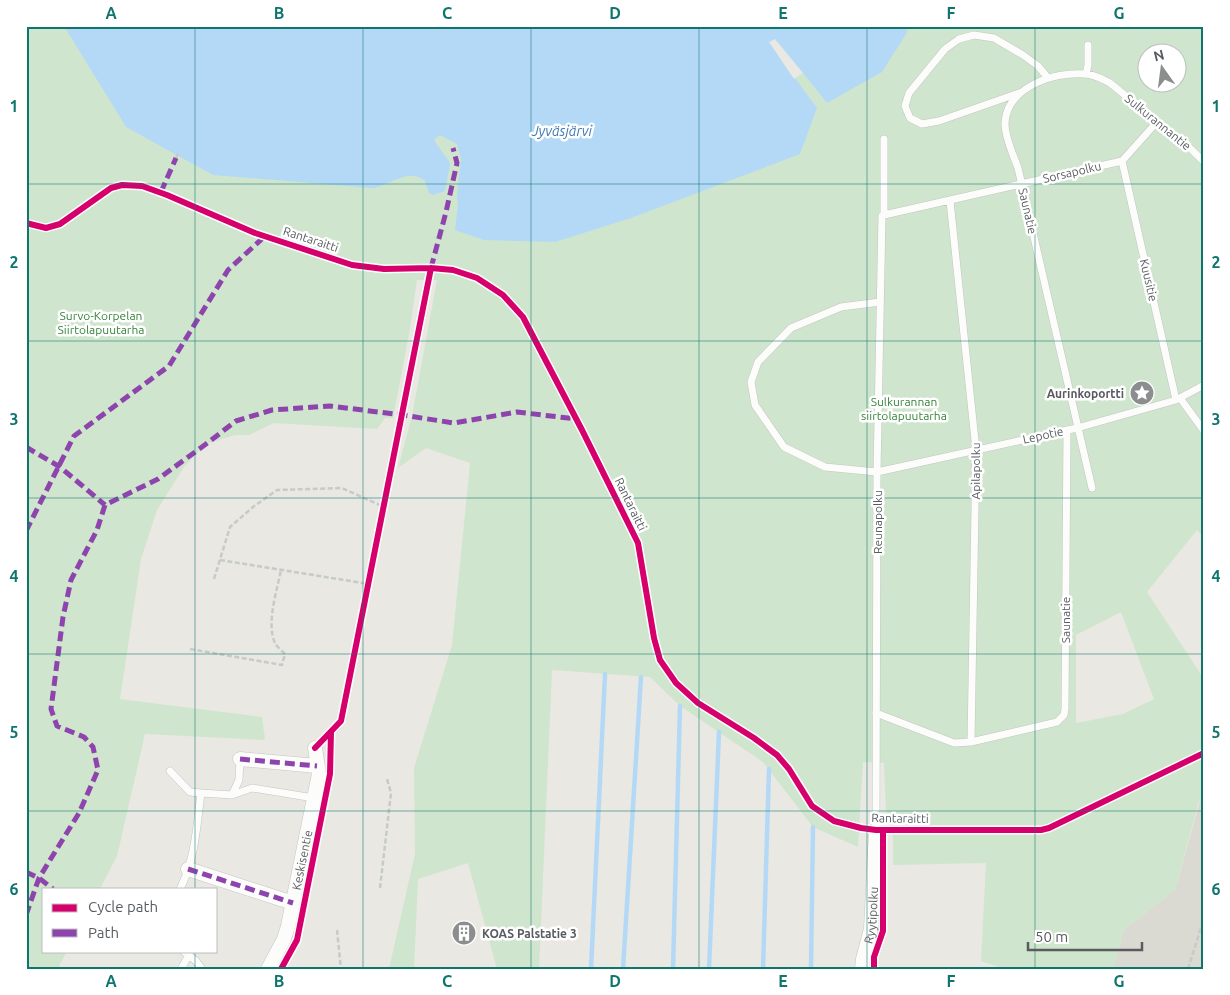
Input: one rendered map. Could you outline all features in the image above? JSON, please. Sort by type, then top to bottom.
[{"type":"street","name":"Keskisentie","points":[[268,969],[284,939],[293,903],[319,774],[315,748]]},
{"type":"street","points":[[240,759],[318,766]]},
{"type":"street","name":"Ryytipolku","points":[[862,969],[871,929],[876,830]]},
{"type":"street","points":[[188,869],[293,903]]},
{"type":"lane","points":[[1024,91],[938,121],[922,124],[910,118],[906,106],[909,93],[945,49],[958,39],[974,35],[994,38],[1038,66],[1048,78]]},
{"type":"lane","points":[[1086,74],[1088,45]]},
{"type":"lane","name":"Saunatie","points":[[1092,488],[1022,184],[1008,140],[1005,123],[1014,99],[1032,86],[1048,78],[1069,74],[1086,74],[1098,76],[1110,83]]},
{"type":"lane","name":"Sulkurannantie","points":[[1110,83],[1204,162]]},
{"type":"lane","points":[[1122,161],[1157,122]]},
{"type":"lane","name":"Reunapolku","points":[[876,830],[877,472],[882,216],[884,215],[884,139]]},
{"type":"lane","name":"Sorsapolku","points":[[884,215],[1122,161]]},
{"type":"lane","name":"Kuusitie","points":[[1122,161],[1178,399]]},
{"type":"lane","name":"Apilapolku","points":[[950,200],[976,450],[971,742]]},
{"type":"lane","name":"Lepotie","points":[[880,302],[841,307],[791,328],[758,362],[751,382],[755,405],[784,447],[825,467],[877,472],[1077,428],[1178,399],[1204,385]]},
{"type":"lane","points":[[1178,399],[1204,431]]},
{"type":"lane","name":"Saunatie","points":[[971,742],[1057,722],[1061,719],[1065,709],[1067,430]]},
{"type":"lane","points":[[876,713],[954,743],[971,742]]},
{"type":"lane","points":[[232,795],[239,780],[240,759]]},
{"type":"lane","points":[[170,771],[190,792],[232,795],[252,788],[314,798]]},
{"type":"lane","points":[[180,888],[193,855],[201,793]]},
{"type":"lane","points":[[182,969],[186,953],[196,960],[202,969]]},
{"type":"path","points":[[176,158],[179,151]]},
{"type":"path","points":[[214,579],[230,527],[253,506],[278,490],[342,488],[384,507]]},
{"type":"path","points":[[382,515],[386,498]]},
{"type":"path","points":[[220,560],[368,587],[370,574]]},
{"type":"path","points":[[190,649],[282,665],[285,654],[276,644],[272,634],[271,621],[282,570]]},
{"type":"path","points":[[380,888],[391,793],[387,779]]},
{"type":"path","points":[[1188,969],[1204,918]]},
{"type":"path","points":[[337,930],[341,969]]},
{"type":"shaded area","points":[[1200,801],[1204,802],[1204,969],[1113,969],[1124,930],[1175,890]]},
{"type":"green space","points":[[26,26],[718,26],[795,78],[803,73],[908,32],[904,26],[1204,26],[1204,538],[1197,530],[1147,592],[1204,679],[1204,802],[1199,801],[1175,890],[1124,930],[1113,969],[1004,969],[981,961],[986,863],[893,865],[893,836],[886,812],[884,763],[863,762],[858,847],[813,827],[763,762],[680,706],[650,677],[552,670],[539,969],[497,969],[468,863],[418,879],[414,969],[389,969],[415,854],[414,768],[452,645],[470,463],[426,448],[398,468],[412,416],[437,280],[417,280],[393,418],[385,418],[377,429],[274,423],[249,435],[235,435],[206,444],[184,467],[157,510],[141,559],[120,699],[262,717],[265,740],[145,734],[117,856],[101,888],[42,888],[42,952],[66,952],[59,966],[63,969],[26,969]],"holes":[[[1121,612],[1154,699],[1123,714],[1076,723],[1076,635]]]},
{"type":"water","name":"Jyväsjärvi","points":[[64,26],[904,26],[908,31],[882,72],[827,103],[803,73],[795,78],[817,108],[800,154],[631,218],[555,242],[484,240],[455,230],[461,160],[457,144],[440,135],[435,139],[435,142],[450,165],[445,191],[433,195],[429,193],[425,181],[412,176],[371,188],[213,175],[126,127]]},
{"type":"pier","points":[[775,39],[803,73],[794,79],[769,42]]},
{"type":"waterway","points":[[591,969],[605,674]]},
{"type":"waterway","points":[[623,969],[641,677]]},
{"type":"waterway","points":[[673,969],[680,706]]},
{"type":"waterway","points":[[709,969],[719,732]]},
{"type":"waterway","points":[[763,969],[769,769]]},
{"type":"waterway","points":[[811,969],[813,827]]},
{"type":"marked path","points":[[431,268],[457,163],[453,148]]},
{"type":"marked path","points":[[161,192],[176,158]]},
{"type":"marked path","points":[[26,531],[74,436],[169,366],[228,270],[265,236]]},
{"type":"marked path","points":[[26,915],[39,878],[79,813],[98,770],[93,747],[84,737],[57,726],[51,709],[63,617],[71,580],[97,530],[105,505],[158,479],[236,421],[272,410],[330,406],[454,423],[517,412],[576,419]]},
{"type":"marked path","points":[[26,447],[60,467],[105,505]]},
{"type":"marked path","points":[[240,759],[317,766]]},
{"type":"marked path","points":[[188,869],[293,903]]},
{"type":"marked path","points":[[26,872],[39,878],[52,888]]},
{"type":"cycle path","name":"Rantaraitti","points":[[26,223],[46,228],[60,224],[111,188],[122,185],[142,186],[255,233],[352,265],[384,269],[431,268],[453,270],[477,278],[503,295],[523,317],[638,543],[654,638],[660,660],[676,683],[698,703],[754,738],[777,755],[789,769],[812,806],[834,821],[876,830],[1041,830],[1049,828],[1204,753]]},
{"type":"cycle path","points":[[315,748],[341,721],[431,268]]},
{"type":"cycle path","points":[[281,969],[297,940],[330,774],[331,732]]},
{"type":"cycle path","name":"Rantaraitti","points":[[874,969],[874,957],[883,931],[883,830]]},
{"type":"place","name":"Aurinkoportti","points":[[1142,393]]},
{"type":"place","name":"KOAS Palstatie 3","points":[[464,933]]},
{"type":"park label","name":"Survo-Korpelan Siirtolapuutarha","points":[[101,322]]},
{"type":"park label","name":"Sulkurannan siirtolapuutarha","points":[[904,408]]}]
